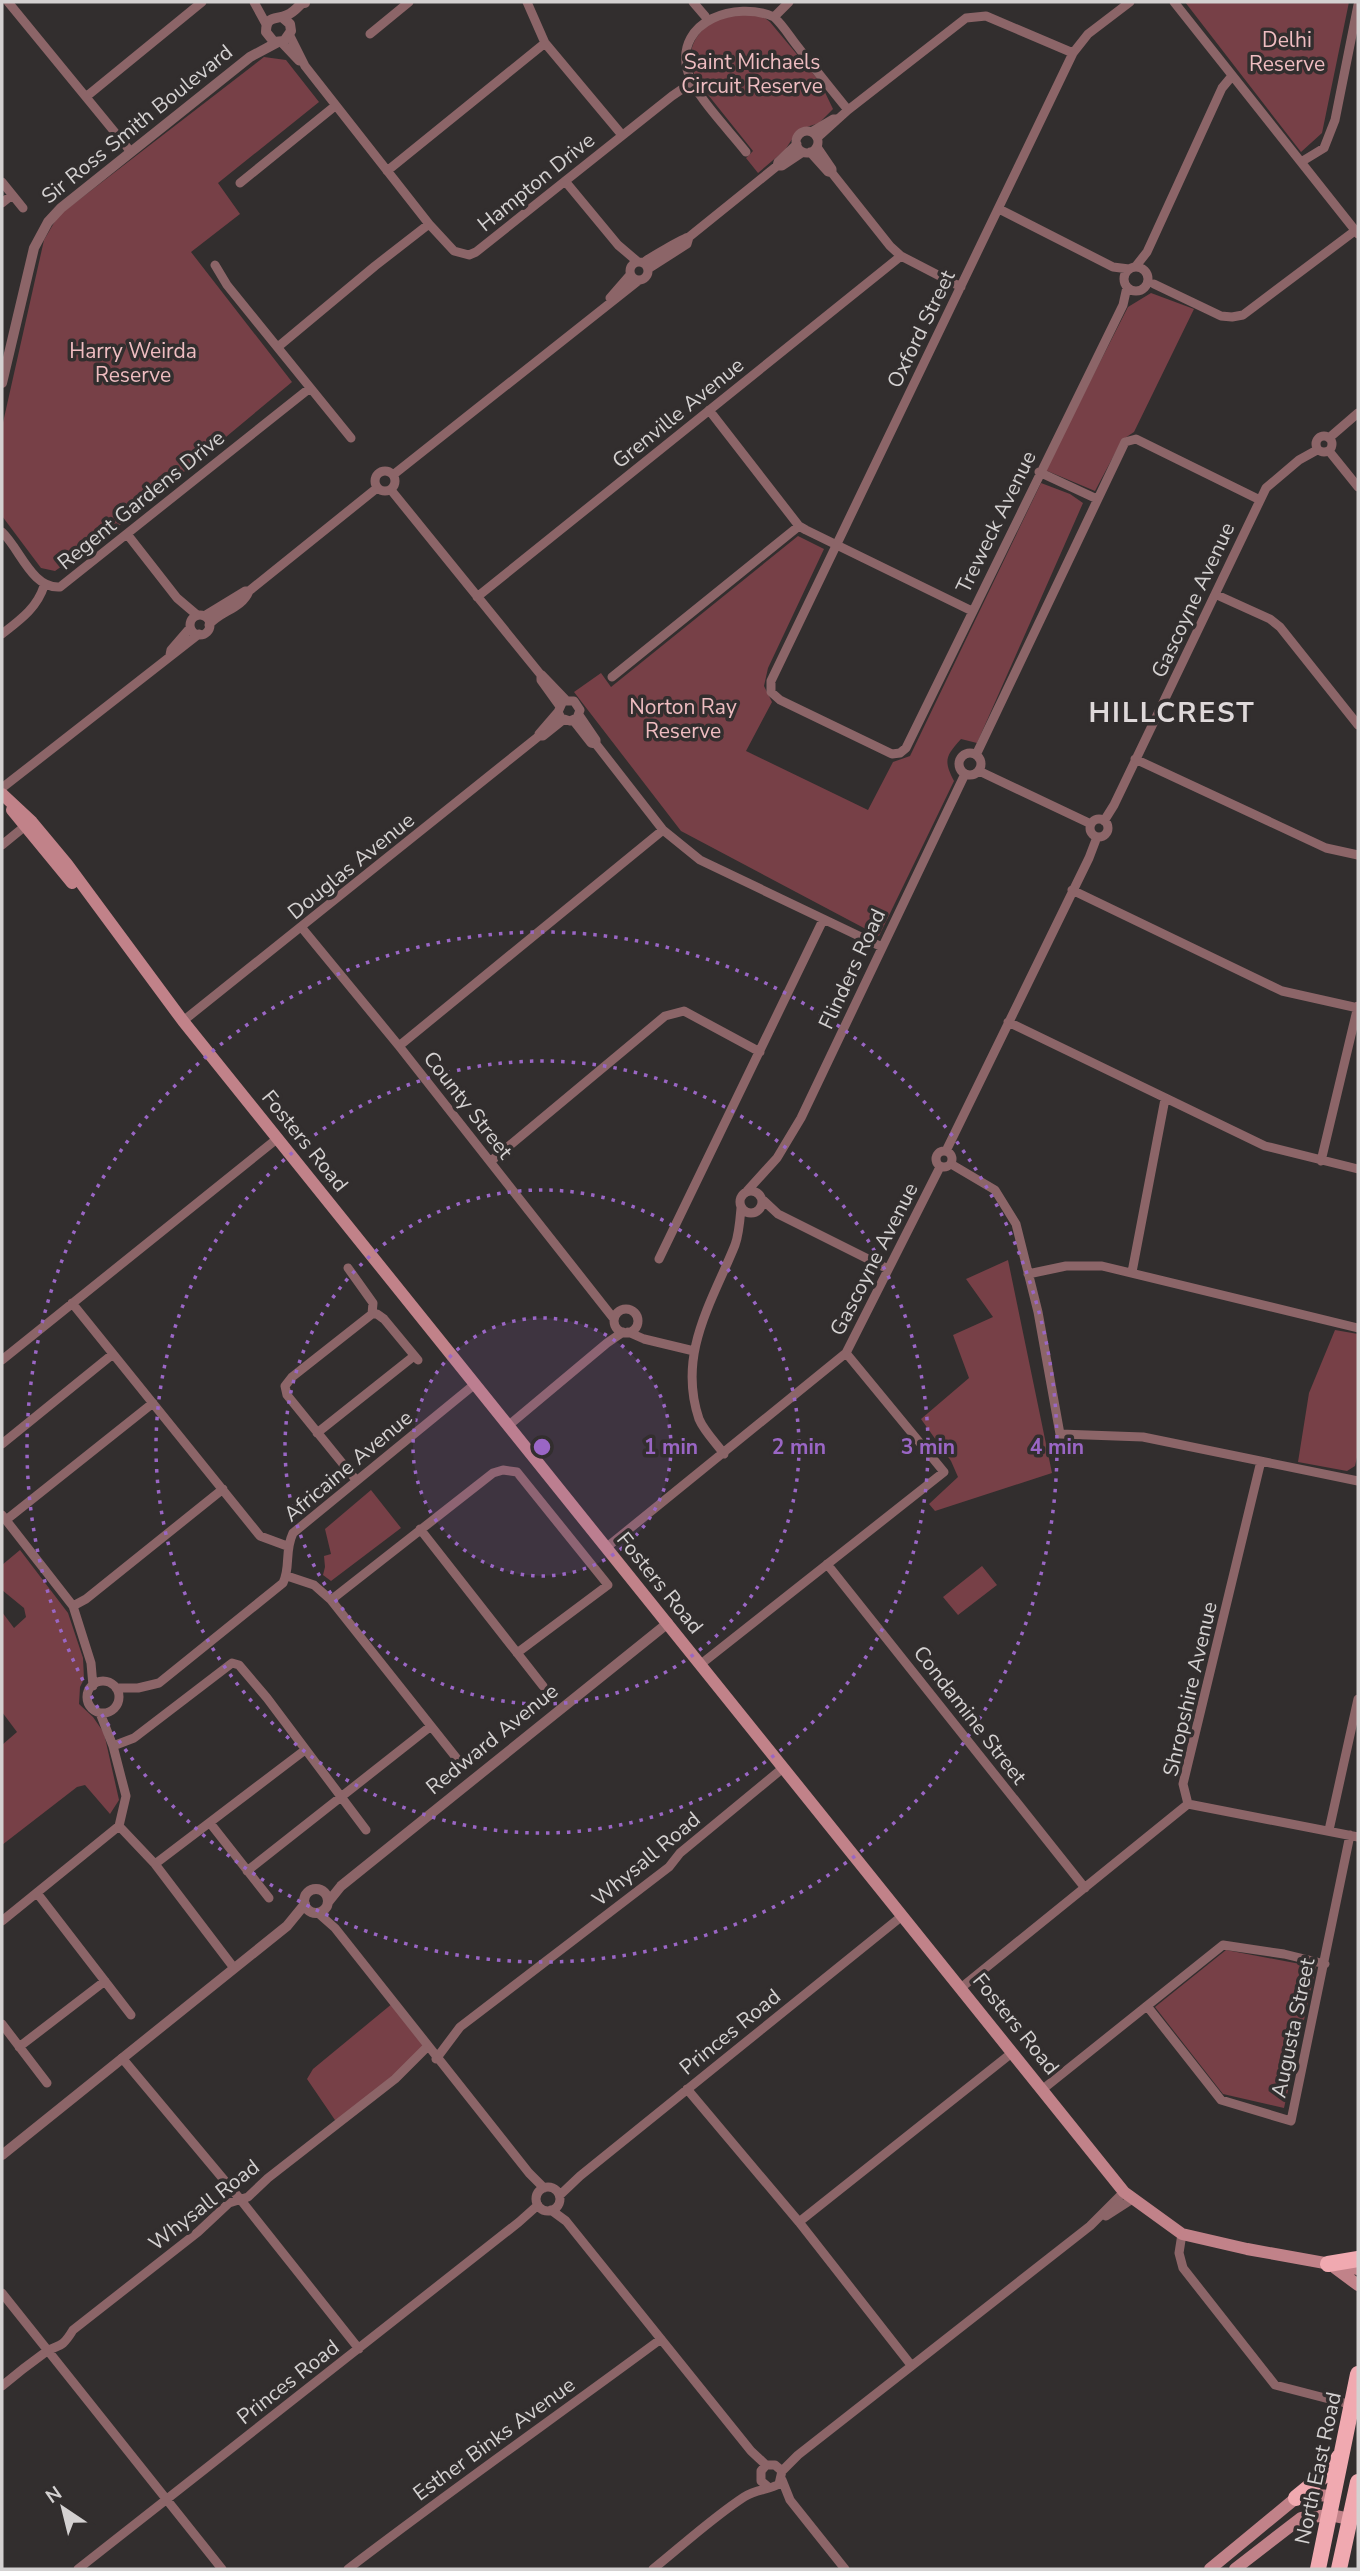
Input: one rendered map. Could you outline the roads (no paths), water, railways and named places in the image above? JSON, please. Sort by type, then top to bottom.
[{"type":"highway","points":[[1328,2264],[1358,2259]]},
{"type":"highway","name":"North East Road","points":[[1318,2569],[1358,2374]]},
{"type":"highway","points":[[1296,2498],[1334,2467],[1343,2449]]},
{"type":"highway","name":"North East Road","points":[[1339,2569],[1354,2520],[1358,2482]]},
{"type":"highway","points":[[1334,2496],[1356,2501]]},
{"type":"main road","name":"Fosters Road","points":[[2,794],[24,827],[122,941]]},
{"type":"main road","name":"Fosters Road","points":[[2,794],[32,822],[67,864],[183,1021],[1129,2195],[1182,2234],[1358,2269]]},
{"type":"main road","points":[[1328,2264],[1358,2285]]},
{"type":"main road","points":[[1210,2569],[1296,2498],[1313,2495],[1334,2496]]},
{"type":"main road","points":[[1235,2569],[1301,2518],[1330,2515],[1354,2520]]},
{"type":"street","points":[[8,2],[131,152]]},
{"type":"street","points":[[87,96],[202,2]]},
{"type":"street","points":[[256,2],[290,24],[285,38]]},
{"type":"street","points":[[256,2],[270,40],[285,38]]},
{"type":"street","points":[[266,28],[279,17],[290,15],[305,2]]},
{"type":"street","points":[[285,38],[305,2]]},
{"type":"street","points":[[370,34],[409,2]]},
{"type":"street","points":[[527,2],[545,43],[622,135]]},
{"type":"street","points":[[693,2],[705,16]]},
{"type":"street","points":[[774,17],[789,2]]},
{"type":"street","name":"Oxford Street","points":[[900,753],[892,754],[780,700],[771,692],[771,681],[1073,53],[1088,34],[1130,2]]},
{"type":"street","points":[[1154,284],[1221,316],[1243,315],[1357,232],[1174,2]]},
{"type":"street","points":[[746,152],[691,83],[687,69],[687,45],[691,34],[705,16],[715,9],[735,4],[760,9],[774,17],[848,110]]},
{"type":"street","points":[[1301,162],[1324,148],[1335,120],[1358,5]]},
{"type":"street","points":[[393,475],[608,303],[646,259],[689,237],[777,166],[782,166],[809,144],[832,119],[848,110],[952,26],[976,15],[995,19],[1073,53]]},
{"type":"street","name":"Sir Ross Smith Boulevard","points":[[250,57],[266,28]]},
{"type":"street","name":"Sir Ross Smith Boulevard","points":[[2,383],[7,342],[39,235],[61,208],[250,57],[285,38]]},
{"type":"street","name":"Hampton Drive","points":[[285,38],[429,224],[454,251],[469,255],[476,253],[691,83]]},
{"type":"street","points":[[387,171],[545,43]]},
{"type":"street","points":[[1129,286],[1222,88],[1232,76]]},
{"type":"street","points":[[240,183],[335,106]]},
{"type":"street","points":[[809,144],[832,169],[832,173],[890,246],[901,256],[961,287]]},
{"type":"street","points":[[565,181],[618,245],[643,265],[646,278],[632,275]]},
{"type":"street","points":[[2,182],[23,208]]},
{"type":"street","points":[[2,203],[12,195]]},
{"type":"street","points":[[999,209],[1113,267],[1129,286],[1142,290],[1148,282],[1137,268],[1113,267]]},
{"type":"street","points":[[279,346],[429,224]]},
{"type":"street","points":[[618,245],[632,275]]},
{"type":"street","name":"Grenville Avenue","points":[[477,597],[901,256]]},
{"type":"street","points":[[215,265],[227,285],[351,438]]},
{"type":"street","name":"Treweck Avenue","points":[[900,753],[906,748],[1123,305],[1129,286]]},
{"type":"street","name":"Regent Gardens Drive","points":[[2,532],[44,586],[60,587],[310,387]]},
{"type":"street","points":[[709,410],[799,526],[972,611]]},
{"type":"street","points":[[1329,438],[1358,413]]},
{"type":"street","points":[[1318,438],[1329,438],[1332,443],[1329,451],[1317,450],[1315,443],[1318,438]]},
{"type":"street","points":[[976,754],[965,754],[961,757],[959,768],[965,774],[973,775],[979,771],[981,765],[976,754],[1125,442],[1136,439],[1259,500]]},
{"type":"street","name":"Gascoyne Avenue","points":[[1104,821],[1217,595],[1259,500],[1266,488],[1299,460],[1317,450]]},
{"type":"street","points":[[1329,451],[1358,487]]},
{"type":"street","points":[[387,471],[393,475],[396,481],[391,489],[384,491],[377,488],[375,481],[378,475],[387,471]]},
{"type":"street","points":[[1039,472],[1097,499]]},
{"type":"street","points":[[170,655],[190,625],[201,615],[249,591],[377,488]]},
{"type":"street","points":[[391,489],[541,675],[541,680],[566,712],[596,740],[596,744],[663,830],[701,860],[882,947]]},
{"type":"street","points":[[612,677],[799,526]]},
{"type":"street","points":[[127,534],[177,598],[190,625],[199,634]]},
{"type":"street","points":[[2,634],[33,608],[44,586]]},
{"type":"street","points":[[2,788],[170,655],[174,655],[199,634],[205,633],[217,617],[247,598],[249,591]]},
{"type":"street","points":[[1217,595],[1270,619],[1280,627],[1358,724]]},
{"type":"street","points":[[177,598],[201,615],[209,625]]},
{"type":"street","name":"Douglas Avenue","points":[[183,1021],[539,736],[543,736],[566,712]]},
{"type":"street","points":[[1135,759],[1326,848],[1358,855]]},
{"type":"street","points":[[979,771],[1091,824]]},
{"type":"street","name":"Flinders Road","points":[[747,1191],[777,1157],[801,1118],[965,774]]},
{"type":"street","points":[[1097,819],[1104,821],[1107,832],[1097,837],[1090,831],[1091,824],[1097,819]]},
{"type":"street","points":[[2,845],[24,827]]},
{"type":"street","points":[[400,1046],[663,830]]},
{"type":"street","points":[[946,1151],[1097,837]]},
{"type":"street","points":[[1072,890],[1282,991],[1358,1007],[1321,1161]]},
{"type":"street","points":[[659,1259],[823,920]]},
{"type":"street","name":"County Street","points":[[302,928],[400,1046],[605,1305],[614,1322]]},
{"type":"street","points":[[491,1161],[665,1016],[684,1011],[760,1052]]},
{"type":"street","points":[[1008,1022],[1265,1146],[1358,1169]]},
{"type":"street","points":[[1132,1272],[1165,1099]]},
{"type":"street","points":[[2,1360],[278,1138]]},
{"type":"street","points":[[946,1151],[951,1155],[951,1164],[946,1168],[940,1167],[936,1163],[936,1157],[940,1152],[946,1151]]},
{"type":"street","points":[[951,1164],[996,1190],[1016,1224],[1038,1312],[1060,1434],[1143,1437],[1358,1481]]},
{"type":"street","name":"Gascoyne Avenue","points":[[607,1547],[846,1353],[940,1167]]},
{"type":"street","name":"Flinders Road","points":[[761,1197],[763,1174]]},
{"type":"street","points":[[724,1454],[700,1421],[693,1385],[694,1351],[705,1311],[737,1235],[740,1198],[747,1191],[754,1191],[778,1214],[888,1269]]},
{"type":"street","points":[[737,1235],[761,1206],[761,1197]]},
{"type":"street","points":[[741,1208],[747,1212],[778,1214]]},
{"type":"street","points":[[1028,1274],[1066,1266],[1102,1266],[1358,1328]]},
{"type":"street","points":[[348,1268],[373,1303],[372,1314]]},
{"type":"street","points":[[72,1303],[260,1536],[287,1546]]},
{"type":"street","points":[[605,1305],[631,1310],[636,1315],[644,1339]]},
{"type":"street","points":[[607,1343],[621,1310]]},
{"type":"street","points":[[317,1433],[416,1358],[377,1314],[372,1314],[292,1377],[285,1386],[286,1395],[317,1433],[356,1480]]},
{"type":"street","points":[[614,1322],[626,1332],[644,1339],[694,1351]]},
{"type":"street","points":[[509,1425],[607,1343],[634,1328],[637,1322]]},
{"type":"street","points":[[701,1664],[944,1472],[846,1353]]},
{"type":"street","points":[[2,1444],[114,1354]]},
{"type":"street","name":"Africaine Avenue","points":[[287,1576],[287,1546],[293,1532],[475,1384]]},
{"type":"street","points":[[93,1686],[91,1663],[73,1606],[4,1518],[153,1403]]},
{"type":"street","name":"Shropshire Avenue","points":[[962,1987],[1188,1804],[1183,1784],[1261,1461]]},
{"type":"street","points":[[331,1600],[493,1473],[503,1470],[517,1472],[608,1585],[517,1653]]},
{"type":"street","points":[[73,1606],[86,1599],[223,1489]]},
{"type":"street","points":[[420,1529],[543,1686]]},
{"type":"street","name":"Condamine Street","points":[[827,1564],[1084,1888]]},
{"type":"street","points":[[2,1921],[119,1826],[126,1796],[107,1728],[100,1713],[90,1707],[88,1702],[89,1690],[100,1682],[138,1688],[159,1683],[283,1583],[287,1576],[314,1585],[331,1600],[458,1760]]},
{"type":"street","name":"Redward Avenue","points":[[287,1926],[322,1909],[341,1886],[668,1623]]},
{"type":"street","points":[[113,1746],[134,1738],[232,1662],[243,1670],[366,1830]]},
{"type":"street","points":[[91,1663],[119,1695],[107,1728]]},
{"type":"street","points":[[100,1713],[116,1706],[138,1688]]},
{"type":"street","points":[[1329,1830],[1358,1699]]},
{"type":"street","points":[[247,1871],[431,1726]]},
{"type":"street","points":[[155,1864],[305,1750]]},
{"type":"street","name":"Whysall Road","points":[[436,2059],[460,2027],[669,1867],[680,1853],[783,1768]]},
{"type":"street","points":[[1188,1804],[1354,1836]]},
{"type":"street","points":[[210,1823],[269,1898]]},
{"type":"street","points":[[119,1826],[155,1864],[234,1968]]},
{"type":"street","name":"Augusta Street","points":[[1147,2006],[1221,2100],[1291,2121],[1354,1836]]},
{"type":"street","points":[[320,1889],[341,1886]]},
{"type":"street","points":[[320,1889],[325,1893],[322,1909]]},
{"type":"street","name":"Redward Avenue","points":[[2,2155],[287,1926],[305,1904],[308,1892],[320,1889]]},
{"type":"street","points":[[37,1893],[131,2015]]},
{"type":"street","points":[[305,1904],[322,1909],[436,2059],[529,2173],[545,2199],[566,2221],[751,2451],[771,2471],[790,2500],[845,2569]]},
{"type":"street","name":"Princes Road","points":[[78,2569],[545,2199],[580,2176],[902,1916]]},
{"type":"street","points":[[1043,2089],[1223,1945],[1284,1954],[1325,1964]]},
{"type":"street","points":[[19,2047],[105,1981]]},
{"type":"street","points":[[2,2024],[47,2083]]},
{"type":"street","name":"Whysall Road","points":[[2,2386],[47,2350],[58,2348],[65,2343],[73,2330],[198,2232],[229,2203],[248,2197],[268,2178],[395,2079],[427,2047]]},
{"type":"street","points":[[799,2222],[1013,2052]]},
{"type":"street","points":[[122,2058],[240,2199],[359,2349]]},
{"type":"street","points":[[687,2089],[799,2222],[912,2365]]},
{"type":"street","name":"Princes Road","points":[[545,2199],[560,2199],[580,2176]]},
{"type":"street","points":[[653,2569],[746,2496],[771,2471],[798,2455],[1129,2195]]},
{"type":"street","points":[[545,2199],[560,2199],[566,2221]]},
{"type":"street","points":[[1182,2234],[1179,2253],[1184,2268],[1275,2385],[1352,2405]]},
{"type":"street","points":[[2,2293],[222,2569]]},
{"type":"street","name":"Esther Binks Avenue","points":[[348,2569],[415,2517],[661,2339]]},
{"type":"street","points":[[769,2487],[771,2471]]},
{"type":"street","points":[[769,2487],[771,2471]]},
{"type":"street","points":[[746,2496],[769,2487]]},
{"type":"street","points":[[769,2487],[790,2500]]},
{"type":"district","name":"HILLCREST","points":[[1172,713]]},
{"type":"park label","name":"Delhi Reserve","points":[[1287,52]]},
{"type":"park label","name":"Saint Michaels Circuit Reserve","points":[[752,74]]},
{"type":"park label","name":"Harry Weirda Reserve","points":[[133,363]]},
{"type":"park label","name":"Norton Ray Reserve","points":[[683,719]]}]
